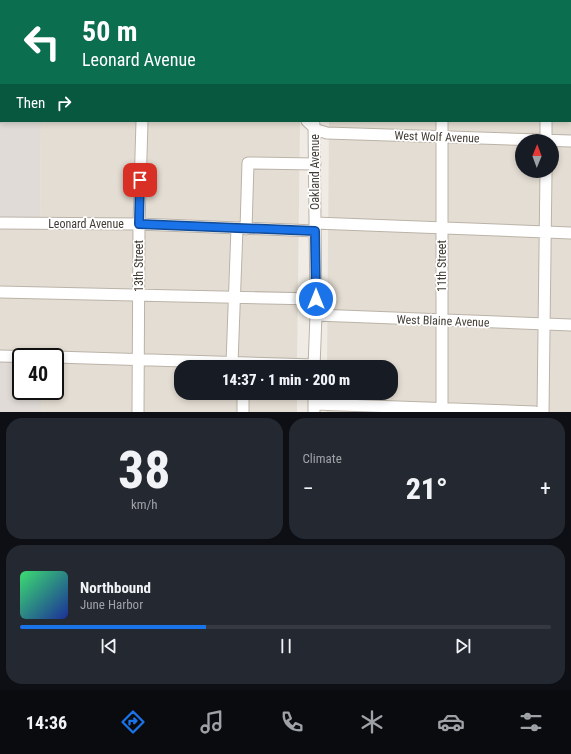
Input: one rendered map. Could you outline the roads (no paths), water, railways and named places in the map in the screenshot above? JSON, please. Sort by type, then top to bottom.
[{"type":"street","name":"13th Street","points":[[138,412],[138,295],[142,122]]},
{"type":"street","name":"11th Street","points":[[442,122],[442,410]]},
{"type":"street","points":[[546,122],[546,134]]},
{"type":"street","name":"West Wolf Avenue","points":[[312,123],[322,132],[328,134],[515,140]]},
{"type":"street","name":"Oakland Avenue","points":[[312,123],[315,164],[316,315],[314,360]]},
{"type":"street","name":"West Wolf Avenue","points":[[559,141],[571,141]]},
{"type":"street","points":[[232,360],[234,297],[248,163],[315,164]]},
{"type":"street","points":[[543,412],[546,178]]},
{"type":"street","name":"Leonard Avenue","points":[[0,223],[139,224],[241,229],[315,227],[442,228],[571,233]]},
{"type":"street","points":[[0,292],[316,299]]},
{"type":"street","name":"West Blaine Avenue","points":[[316,315],[571,325]]},
{"type":"street","points":[[0,356],[12,356]]},
{"type":"street","points":[[64,357],[174,361]]},
{"type":"street","points":[[243,400],[243,412]]},
{"type":"street","points":[[314,403],[442,410],[535,412]]}]
